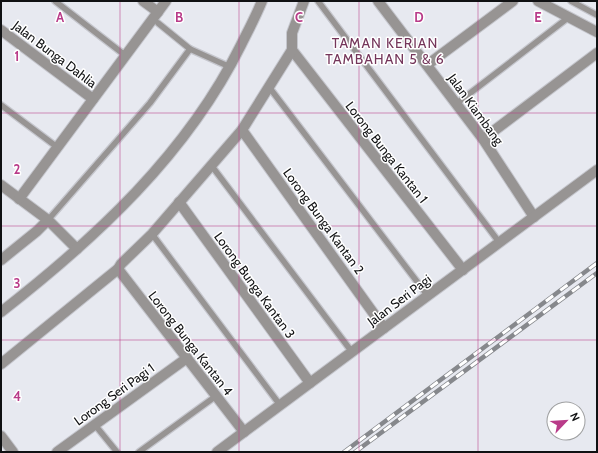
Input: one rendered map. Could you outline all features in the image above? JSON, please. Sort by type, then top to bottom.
[{"type":"street","points":[[143,1],[158,12]]},
{"type":"street","points":[[19,199],[166,1]]},
{"type":"street","points":[[1,312],[77,250],[121,208],[169,156],[201,113],[230,67],[262,1]]},
{"type":"street","points":[[1,364],[118,269],[121,264],[152,234],[242,130],[292,50],[292,32],[304,1]]},
{"type":"street","name":"Jalan Kiambang","points":[[378,1],[483,139],[534,217]]},
{"type":"street","points":[[427,65],[513,1]]},
{"type":"street","points":[[538,1],[597,32]]},
{"type":"street","name":"Jalan Bunga Dahlia","points":[[1,30],[93,99]]},
{"type":"street","name":"Lorong Bunga Kantan 1","points":[[292,50],[462,270]]},
{"type":"street","points":[[483,139],[597,53]]},
{"type":"street","name":"Lorong Bunga Kantan 2","points":[[242,130],[384,328]]},
{"type":"street","name":"Jalan Seri Pagi","points":[[217,452],[597,170]]},
{"type":"street","points":[[1,185],[48,220],[77,250]]},
{"type":"street","name":"Lorong Bunga Kantan 3","points":[[180,202],[310,383]]},
{"type":"street","points":[[1,260],[37,231],[48,220]]},
{"type":"street","name":"Lorong Bunga Kantan 4","points":[[118,269],[244,432]]},
{"type":"street","name":"Lorong Seri Pagi 1","points":[[57,452],[187,358]]},
{"type":"street","points":[[1,436],[13,452]]},
{"type":"lane","points":[[55,1],[126,56]]},
{"type":"lane","points":[[318,1],[499,242]]},
{"type":"lane","points":[[571,1],[597,15]]},
{"type":"lane","points":[[456,104],[570,17]]},
{"type":"lane","points":[[158,23],[190,49],[230,67]]},
{"type":"lane","points":[[48,220],[150,103],[190,49]]},
{"type":"lane","points":[[269,87],[428,296]]},
{"type":"lane","points":[[1,106],[57,148]]},
{"type":"lane","points":[[211,166],[352,352]]},
{"type":"lane","points":[[152,234],[280,405]]},
{"type":"lane","points":[[139,452],[216,396]]},
{"type":"lane","points":[[95,425],[117,452]]},
{"type":"railway","points":[[344,452],[597,263]]},
{"type":"railway","points":[[355,452],[597,273]]},
{"type":"district","name":"TAMAN KERIAN TAMBAHAN 5 & 6","points":[[385,52]]}]
